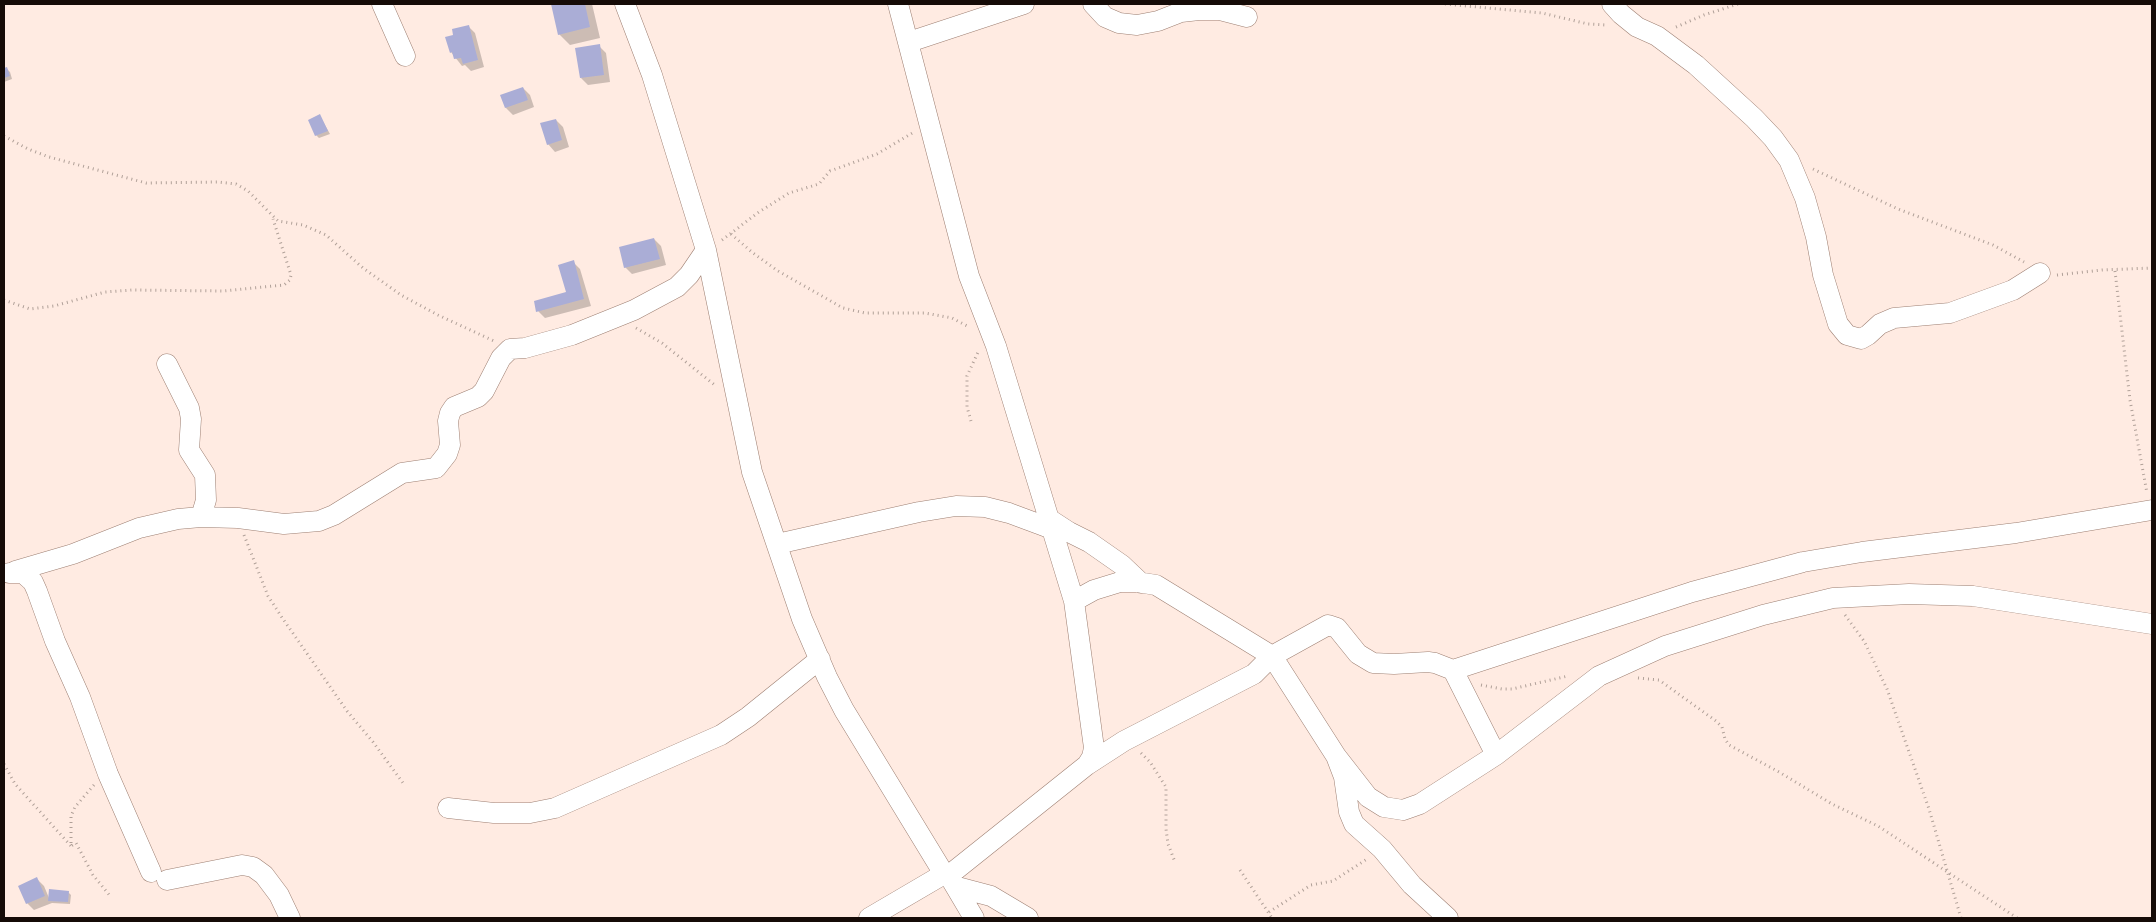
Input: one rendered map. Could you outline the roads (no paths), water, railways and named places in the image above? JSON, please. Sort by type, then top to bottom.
[{"type":"street","points":[[382,4],[405,56]]},
{"type":"street","points":[[625,4],[658,92],[706,250],[727,343],[738,408],[752,472],[802,619],[844,710],[974,918]]},
{"type":"street","points":[[898,4],[969,276],[1051,524],[1074,601],[1094,748],[1092,757],[1087,765]]},
{"type":"street","points":[[909,42],[1024,4]]},
{"type":"street","points":[[1094,4],[1105,17],[1119,23],[1138,25],[1158,21],[1181,12],[1200,10],[1220,10],[1247,17]]},
{"type":"street","points":[[1612,4],[1637,27],[1657,36],[1677,49],[1725,91],[1773,138],[1789,160],[1805,198],[1816,238],[1823,276],[1838,324],[1847,335],[1860,340],[1880,324],[1894,318],[1950,313],[2013,290],[2040,273]]},
{"type":"street","points":[[9,573],[57,560],[139,528],[178,519],[201,517],[238,518],[284,524],[319,521],[334,515],[402,473],[436,468],[447,454],[450,444],[448,421],[450,413],[454,407],[469,402],[484,391],[501,358],[510,349],[550,342],[621,316],[677,287],[689,275],[706,250]]},
{"type":"street","points":[[167,364],[189,408],[191,419],[189,450],[205,475],[206,500],[201,517]]},
{"type":"street","points":[[777,544],[919,512],[956,506],[984,506],[1051,524],[1069,532],[1089,542],[1122,565],[1141,583]]},
{"type":"street","points":[[1456,674],[1692,592],[1803,562],[1862,552],[2016,533],[2151,510]]},
{"type":"street","points":[[9,573],[23,573],[37,590],[104,762],[159,876],[242,865],[253,867],[264,875],[279,895],[290,918]]},
{"type":"street","points":[[1074,601],[1094,590],[1120,582],[1156,586],[1272,656],[1336,756],[1368,797],[1384,807],[1403,810],[1420,804],[1496,755],[1599,676],[1665,646],[1763,615],[1833,598],[1909,594],[1973,596],[2152,624]]},
{"type":"street","points":[[869,918],[950,879],[1087,765],[1124,741],[1254,674],[1272,656],[1330,625],[1337,628],[1358,654],[1373,662],[1394,664],[1428,662],[1456,674],[1496,755]]},
{"type":"street","points":[[448,808],[494,813],[530,813],[555,808],[721,735],[748,717],[820,659]]},
{"type":"street","points":[[1336,756],[1344,777],[1343,785],[1351,820],[1382,850],[1412,885],[1448,918]]},
{"type":"street","points":[[950,879],[991,896],[1028,918]]}]
